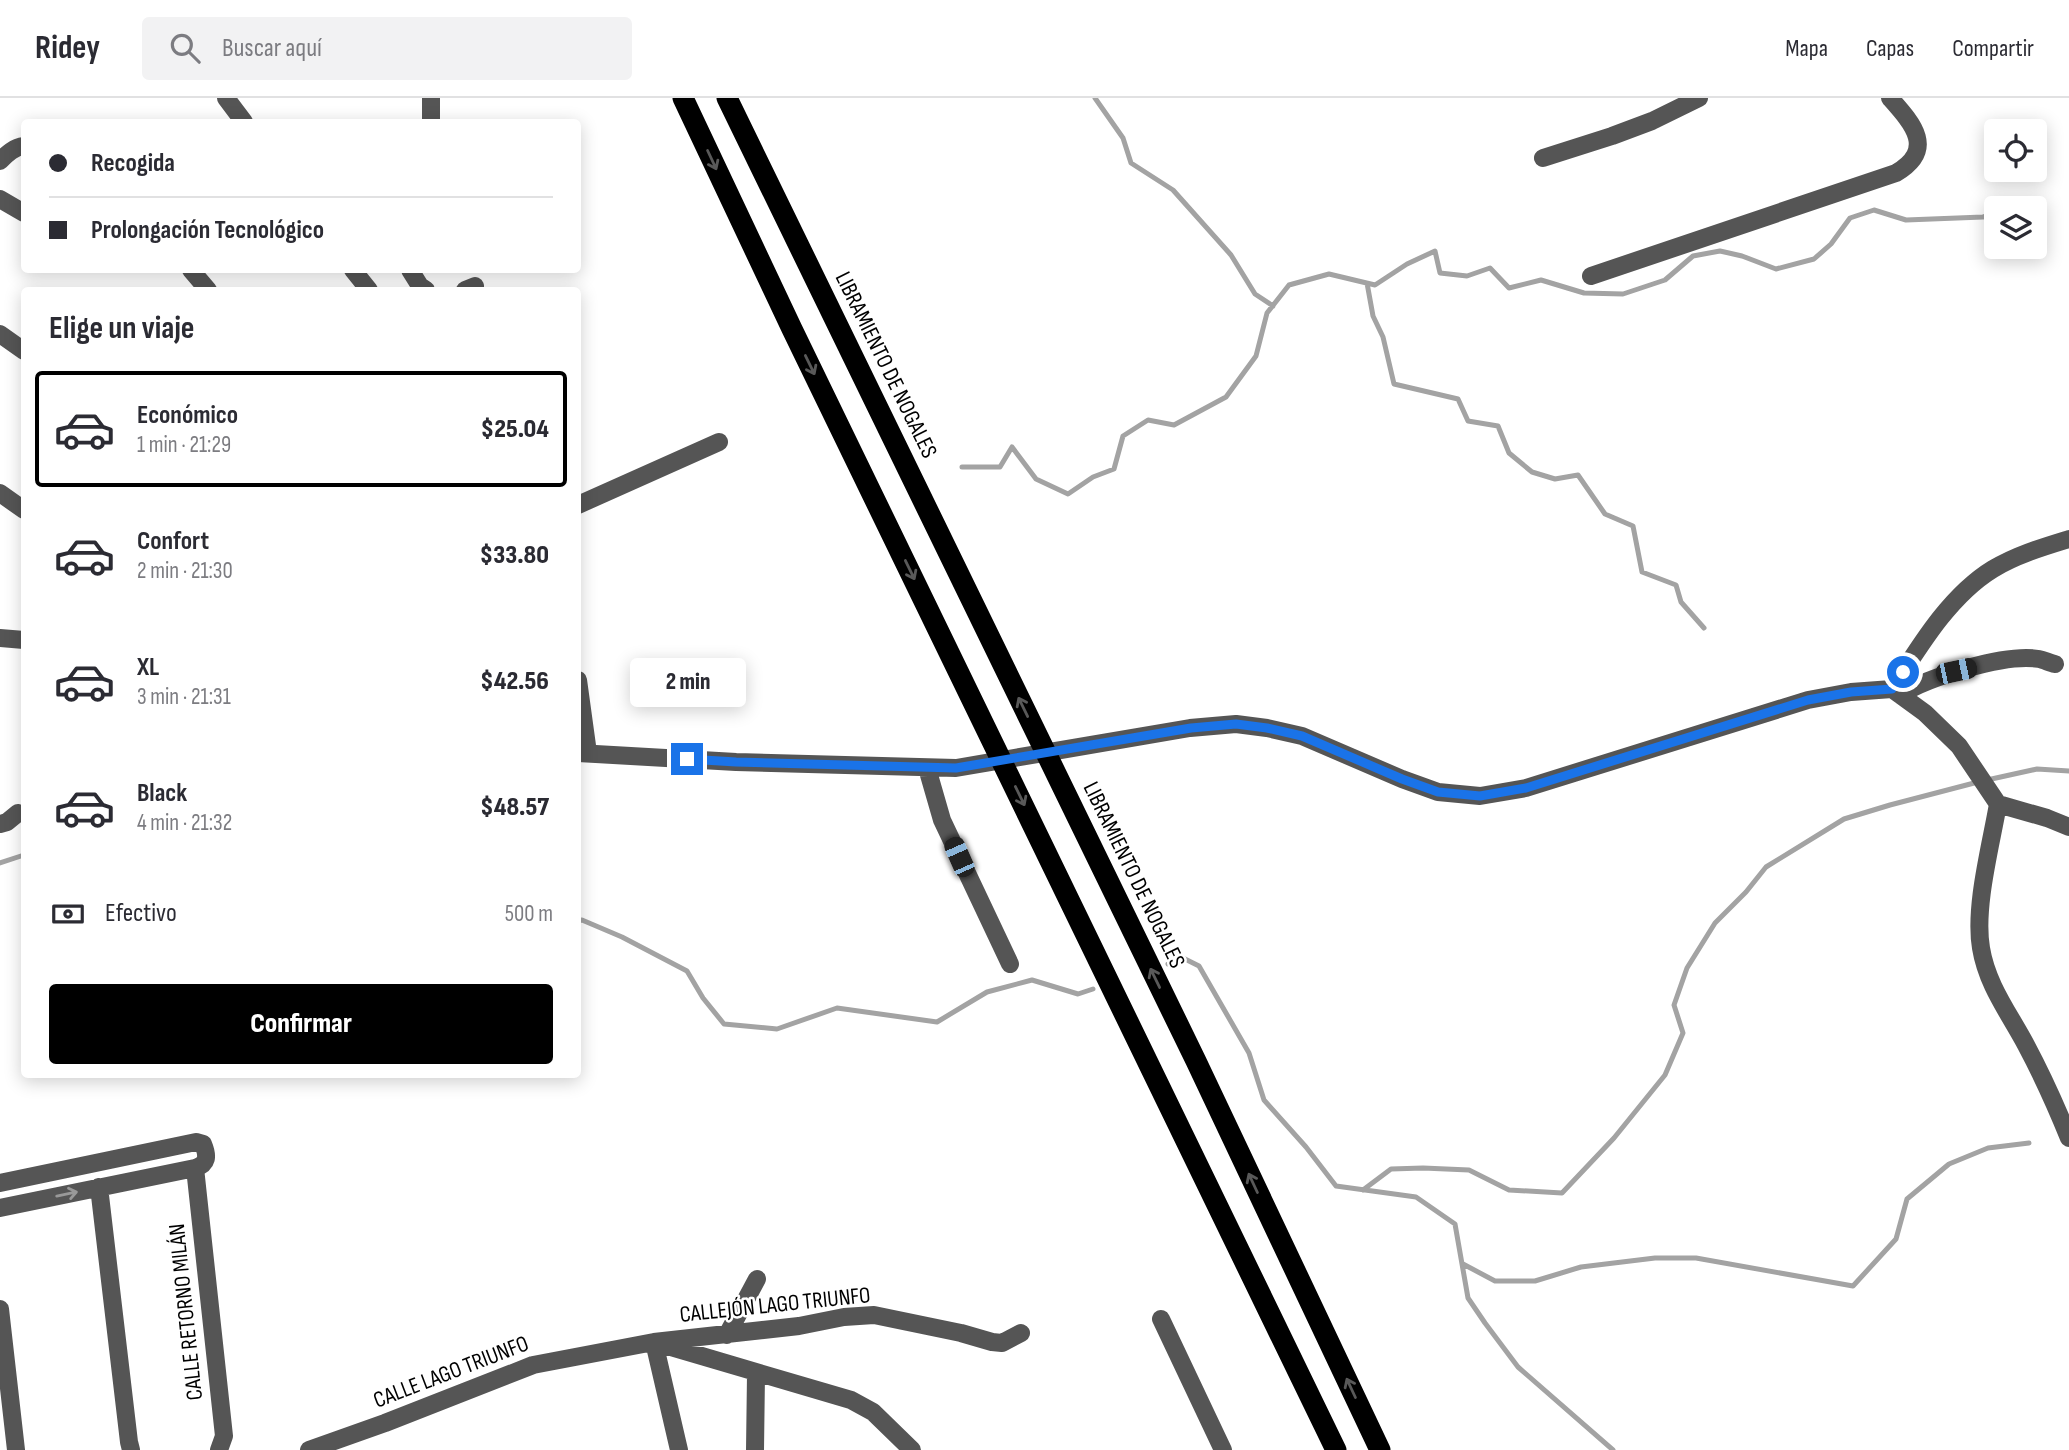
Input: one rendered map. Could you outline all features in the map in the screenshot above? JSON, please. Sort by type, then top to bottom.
[{"type":"highway","points":[[683,98],[792,329],[1336,1450]]},
{"type":"highway","name":"LIBRAMIENTO DE NOGALES","points":[[727,98],[1196,1061],[1380,1450]]},
{"type":"street","points":[[226,98],[242,119]]},
{"type":"street","points":[[431,98],[431,119]]},
{"type":"street","points":[[1543,158],[1642,125],[1699,98]]},
{"type":"street","points":[[1591,276],[1896,173],[1908,166],[1916,156],[1919,142],[1913,127],[1889,98]]},
{"type":"street","points":[[0,162],[8,153],[21,146]]},
{"type":"street","points":[[0,199],[21,211]]},
{"type":"street","points":[[194,273],[205,287]]},
{"type":"street","points":[[355,273],[367,287]]},
{"type":"street","points":[[0,334],[21,349]]},
{"type":"street","points":[[581,504],[719,442]]},
{"type":"street","points":[[0,492],[21,508]]},
{"type":"street","points":[[1896,692],[1925,637],[1955,601],[1992,570],[2027,553],[2069,539]]},
{"type":"street","points":[[0,638],[21,640]]},
{"type":"street","points":[[581,724],[583,753],[736,762],[927,768],[956,768],[1191,728],[1236,724],[1302,736],[1438,792],[1480,796],[1526,788],[1808,700],[1851,692],[1896,692],[1934,677],[2020,659],[2038,659],[2055,664]]},
{"type":"street","points":[[1896,692],[1925,713],[1959,746],[1998,804],[2069,827]]},
{"type":"street","points":[[927,768],[942,820],[1010,964]]},
{"type":"street","points":[[1998,804],[1979,922],[1984,966],[1992,986],[2026,1044],[2069,1138]]},
{"type":"street","points":[[0,824],[19,813]]},
{"type":"street","name":"CALLE RETORNO MILÁN","points":[[0,1183],[200,1142],[205,1149],[206,1161],[195,1168],[224,1436],[219,1450]]},
{"type":"street","points":[[0,1208],[195,1168]]},
{"type":"street","points":[[99,1187],[131,1450]]},
{"type":"street","points":[[727,1335],[757,1279]]},
{"type":"street","points":[[0,1309],[16,1450]]},
{"type":"street","name":"CALLEJÓN LAGO TRIUNFO","points":[[654,1342],[874,1315],[992,1342],[1002,1343],[1021,1334]]},
{"type":"street","points":[[1161,1320],[1223,1450]]},
{"type":"street","points":[[654,1342],[850,1400],[873,1412],[903,1446]]},
{"type":"street","points":[[654,1342],[679,1450]]},
{"type":"street","name":"CALLE LAGO TRIUNFO","points":[[309,1450],[533,1365],[654,1342]]},
{"type":"street","points":[[755,1450],[756,1374]]},
{"type":"waterway","points":[[1095,98],[1123,138],[1131,163],[1173,190],[1231,255],[1255,294],[1273,306]]},
{"type":"waterway","points":[[962,467],[1000,467],[1012,447],[1036,479],[1068,494],[1093,477],[1114,469],[1123,436],[1148,420],[1174,425],[1226,397],[1256,356],[1267,313],[1289,285],[1329,274],[1375,285],[1407,264],[1435,251],[1440,273],[1467,276],[1490,268],[1509,288],[1541,280],[1584,293],[1623,294],[1665,280],[1693,256],[1720,251],[1776,269],[1814,259],[1831,244],[1850,218],[1874,210],[1906,220],[1984,217]]},
{"type":"waterway","points":[[1367,283],[1373,316],[1383,337],[1394,384],[1458,399],[1468,421],[1498,426],[1509,453],[1532,472],[1555,479],[1578,475],[1605,514],[1633,526],[1642,572],[1676,585],[1681,602],[1704,628]]},
{"type":"waterway","points":[[1987,780],[2037,769],[2069,771]]},
{"type":"waterway","points":[[1363,1190],[1391,1169],[1423,1168],[1469,1170],[1509,1190],[1562,1193],[1614,1138],[1665,1075],[1683,1033],[1674,1005],[1687,968],[1715,923],[1766,867],[1844,819],[1978,782]]},
{"type":"waterway","points":[[0,863],[21,856]]},
{"type":"waterway","points":[[581,920],[622,937],[687,971],[703,998],[724,1024],[777,1029],[837,1008],[937,1022],[987,992],[1032,980],[1078,994],[1093,989]]},
{"type":"waterway","points":[[1168,964],[1183,958],[1199,966],[1249,1053],[1264,1100],[1336,1186],[1416,1197],[1455,1224],[1468,1298],[1485,1323],[1518,1367],[1613,1450]]},
{"type":"waterway","points":[[1463,1264],[1495,1281],[1535,1281],[1581,1267],[1655,1258],[1696,1258],[1853,1286],[1896,1239],[1907,1199],[1949,1164],[1988,1148],[2029,1143]]},
{"type":"route","points":[[687,759],[956,768],[1191,728],[1236,724],[1302,736],[1438,792],[1480,796],[1526,788],[1808,700],[1851,692],[1892,689],[1903,672]]}]
